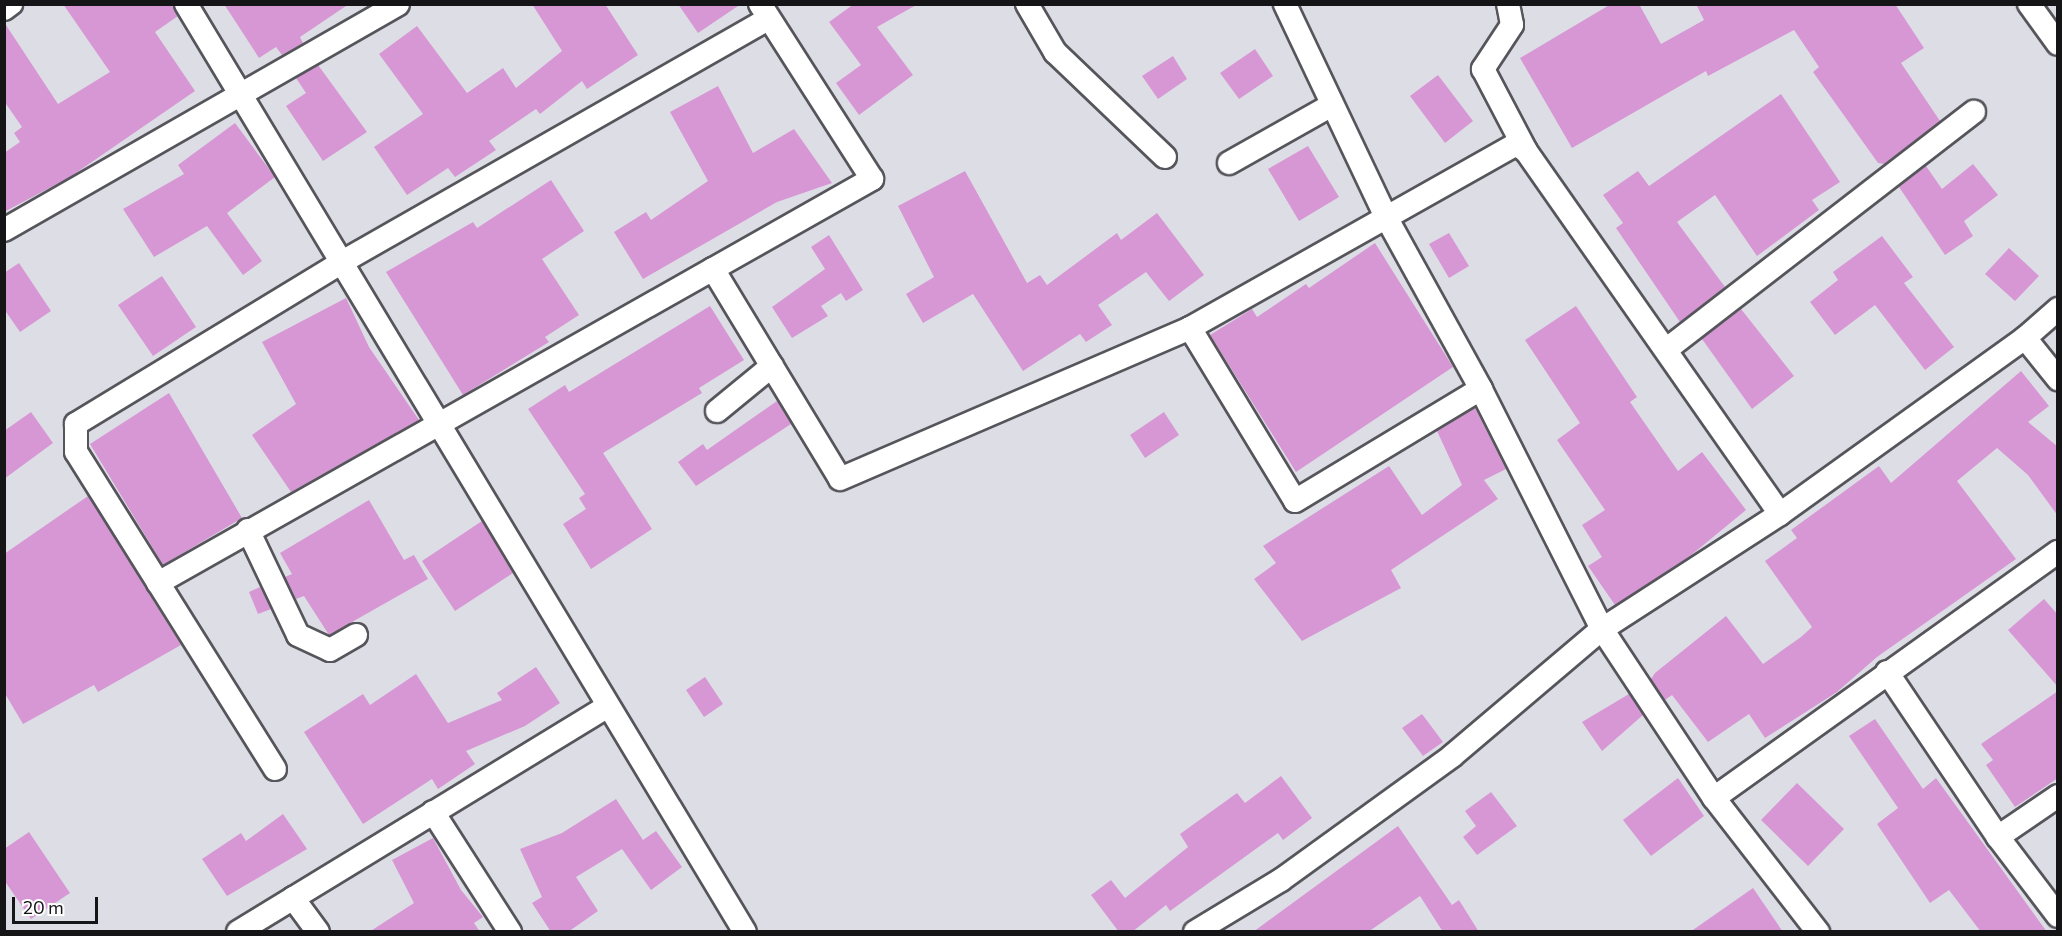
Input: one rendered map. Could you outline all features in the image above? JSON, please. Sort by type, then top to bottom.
[{"type":"street","points":[[4,9],[11,4]]},
{"type":"street","points":[[186,4],[237,93],[342,262],[606,707],[745,932]]},
{"type":"street","points":[[4,230],[237,93],[398,4]]},
{"type":"street","points":[[1027,4],[1055,52],[1165,157]]},
{"type":"street","points":[[1284,4],[1386,217],[1480,389],[1602,629],[1714,798],[1818,932]]},
{"type":"street","points":[[1508,4],[1512,25],[1483,69],[1526,151],[1667,349],[1780,514]]},
{"type":"street","points":[[2029,4],[2058,44]]},
{"type":"street","points":[[158,582],[436,422],[872,179],[764,12],[342,262],[76,424],[75,452],[275,769]]},
{"type":"street","points":[[1229,163],[1332,105]]},
{"type":"street","points":[[1667,349],[1974,112]]},
{"type":"street","points":[[713,269],[840,478],[1190,328],[1516,144],[1526,151]]},
{"type":"street","points":[[1195,932],[1281,880],[1452,756],[1602,629],[1780,514],[2025,338],[2058,309]]},
{"type":"street","points":[[1190,328],[1295,501],[1480,389]]},
{"type":"street","points":[[2025,338],[2058,379]]},
{"type":"street","points":[[717,411],[772,366]]},
{"type":"street","points":[[248,530],[298,635],[330,650],[356,635]]},
{"type":"street","points":[[1714,798],[1887,672],[2058,552]]},
{"type":"street","points":[[1887,672],[1998,837],[2058,916]]},
{"type":"street","points":[[238,932],[606,707]]},
{"type":"street","points":[[1998,837],[2058,796]]},
{"type":"street","points":[[433,812],[510,932]]},
{"type":"street","points":[[293,898],[318,932]]},
{"type":"building","points":[[63,4],[173,4],[178,16],[155,32],[195,91],[70,177],[4,212],[4,153],[20,142],[14,133],[22,127],[4,101],[4,22],[58,104],[110,72]]},
{"type":"building","points":[[224,4],[349,4],[300,37],[303,43],[282,55],[276,47],[259,58]]},
{"type":"building","points":[[532,4],[605,4],[638,55],[587,89],[582,81],[540,114],[536,109],[489,141],[496,150],[455,177],[448,168],[407,195],[374,147],[423,114],[379,54],[417,26],[467,93],[503,68],[516,88],[562,51]]},
{"type":"building","points":[[678,4],[741,4],[698,33]]},
{"type":"building","points":[[854,4],[918,4],[877,27],[913,75],[859,115],[836,83],[861,65],[829,22]]},
{"type":"building","points":[[1611,4],[1639,4],[1661,44],[1704,20],[1696,4],[1895,4],[1924,48],[1901,63],[1940,121],[1884,164],[1878,163],[1813,72],[1819,67],[1794,30],[1708,76],[1706,71],[1572,148],[1520,58]]},
{"type":"building","points":[[1255,49],[1273,76],[1239,99],[1220,73]]},
{"type":"building","points":[[1173,56],[1187,79],[1158,99],[1142,76]]},
{"type":"building","points":[[318,65],[367,132],[323,161],[286,106],[306,93],[296,78]]},
{"type":"building","points":[[1438,75],[1473,121],[1445,143],[1410,96]]},
{"type":"building","points":[[718,86],[753,153],[794,129],[832,183],[777,202],[643,279],[614,232],[646,212],[651,220],[708,181],[670,112]]},
{"type":"building","points":[[1781,94],[1840,182],[1812,200],[1819,210],[1757,256],[1715,195],[1677,222],[1725,287],[1680,322],[1616,228],[1623,223],[1603,195],[1638,171],[1649,186]]},
{"type":"building","points":[[235,123],[275,177],[227,213],[262,261],[243,275],[207,226],[154,257],[123,209],[184,174],[178,165]]},
{"type":"building","points":[[1308,146],[1339,197],[1299,221],[1268,169]]},
{"type":"building","points":[[1973,164],[1998,195],[1964,221],[1973,236],[1945,255],[1899,187],[1926,166],[1942,189]]},
{"type":"building","points":[[965,171],[1027,283],[1040,275],[1047,285],[1117,233],[1121,240],[1157,213],[1204,275],[1169,301],[1146,272],[1098,305],[1112,325],[1086,342],[1080,334],[1023,371],[973,294],[923,323],[906,294],[934,277],[898,206]]},
{"type":"building","points":[[551,180],[584,231],[542,259],[579,315],[545,337],[549,342],[463,395],[386,272],[473,222],[477,228]]},
{"type":"building","points":[[1449,233],[1469,266],[1449,278],[1429,244]]},
{"type":"building","points":[[829,235],[863,290],[846,301],[841,293],[821,306],[828,316],[792,338],[772,307],[825,269],[811,247]]},
{"type":"building","points":[[1882,236],[1913,277],[1904,283],[1954,347],[1925,370],[1875,305],[1835,335],[1810,302],[1838,280],[1833,272]]},
{"type":"building","points":[[1375,243],[1453,367],[1296,472],[1210,335],[1252,309],[1257,317],[1306,284],[1309,288]]},
{"type":"building","points":[[2009,248],[2039,276],[2015,301],[1985,274]]},
{"type":"building","points":[[19,263],[51,311],[20,332],[4,309],[4,273]]},
{"type":"building","points":[[162,276],[196,327],[153,356],[118,305]]},
{"type":"building","points":[[346,298],[369,347],[419,420],[291,492],[252,435],[296,404],[262,342]]},
{"type":"building","points":[[710,306],[744,360],[699,388],[702,393],[603,453],[652,529],[591,569],[563,524],[586,509],[579,498],[585,494],[528,409],[565,385],[569,392]]},
{"type":"building","points":[[1576,306],[1637,397],[1630,402],[1678,471],[1702,452],[1746,510],[1690,556],[1615,605],[1588,566],[1602,557],[1582,525],[1605,510],[1557,440],[1580,423],[1525,340]]},
{"type":"building","points":[[1741,309],[1794,376],[1752,409],[1702,339]]},
{"type":"building","points":[[2021,371],[2049,406],[2028,422],[2058,447],[2058,516],[2028,475],[1997,448],[1957,481],[2016,559],[1877,657],[1837,692],[1765,738],[1749,714],[1708,742],[1672,695],[1665,700],[1651,679],[1655,673],[1726,616],[1763,664],[1801,637],[1812,627],[1765,561],[1797,538],[1791,530],[1879,466],[1891,483]]},
{"type":"building","points":[[169,393],[242,518],[163,565],[90,444]]},
{"type":"building","points":[[777,401],[791,424],[696,486],[678,462],[703,444],[707,450]]},
{"type":"building","points":[[1475,408],[1506,469],[1484,480],[1498,499],[1391,570],[1401,588],[1302,641],[1254,579],[1276,563],[1263,546],[1389,466],[1422,515],[1462,485],[1437,431]]},
{"type":"building","points":[[31,412],[53,443],[4,479],[4,431]]},
{"type":"building","points":[[1164,412],[1179,435],[1145,458],[1130,435]]},
{"type":"building","points":[[88,496],[181,645],[98,692],[94,685],[23,724],[4,692],[4,554]]},
{"type":"building","points":[[369,500],[404,560],[414,555],[428,579],[329,635],[304,596],[296,599],[285,577],[292,574],[280,553]]},
{"type":"building","points":[[482,521],[513,573],[455,611],[422,561]]},
{"type":"building","points":[[260,587],[271,609],[258,614],[249,592]]},
{"type":"building","points":[[2044,599],[2058,615],[2058,687],[2008,630]]},
{"type":"building","points":[[536,667],[560,703],[525,726],[466,751],[475,764],[438,789],[432,779],[363,824],[304,732],[363,694],[370,705],[416,674],[448,723],[502,700],[497,693]]},
{"type":"building","points":[[705,677],[723,704],[704,717],[686,690]]},
{"type":"building","points":[[2058,691],[2058,778],[2015,807],[1986,765],[1993,760],[1981,744]]},
{"type":"building","points":[[1629,694],[1643,715],[1602,751],[1582,722]]},
{"type":"building","points":[[1422,714],[1443,742],[1423,756],[1402,728]]},
{"type":"building","points":[[1875,719],[1923,789],[1936,778],[2047,932],[1981,932],[1949,890],[1930,903],[1877,824],[1898,808],[1849,736]]},
{"type":"building","points":[[1281,776],[1312,818],[1283,840],[1278,833],[1170,911],[1166,905],[1132,932],[1119,932],[1091,895],[1111,880],[1125,898],[1188,847],[1180,834],[1237,793],[1245,803]]},
{"type":"building","points":[[1678,778],[1704,816],[1651,856],[1623,820]]},
{"type":"building","points":[[1797,783],[1844,829],[1808,866],[1761,820]]},
{"type":"building","points":[[1491,792],[1517,826],[1477,855],[1463,837],[1476,826],[1465,811]]},
{"type":"building","points":[[616,799],[643,840],[656,831],[682,867],[651,890],[622,849],[576,877],[598,911],[568,932],[551,932],[532,903],[542,897],[520,849],[562,833]]},
{"type":"building","points":[[283,814],[307,849],[227,896],[202,859],[241,833],[246,841]]},
{"type":"building","points":[[1398,826],[1452,905],[1459,900],[1479,932],[1443,932],[1420,896],[1368,932],[1253,932]]},
{"type":"building","points":[[29,832],[70,893],[31,919],[4,880],[4,849]]},
{"type":"building","points":[[433,838],[461,890],[483,917],[474,923],[480,932],[369,932],[414,903],[392,860]]},
{"type":"building","points":[[1753,888],[1783,932],[1690,932]]}]
